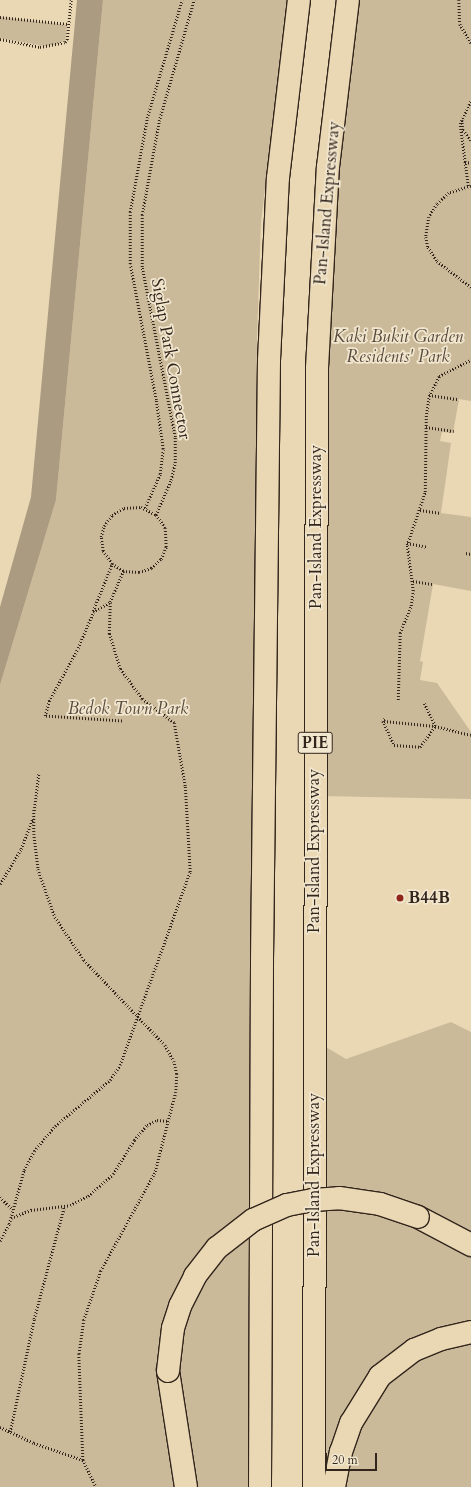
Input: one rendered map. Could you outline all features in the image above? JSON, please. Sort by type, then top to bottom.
[{"type":"highway","points":[[260,1487],[262,951],[269,360],[278,178],[298,0]]},
{"type":"highway","name":"Pan-Island Expressway","points":[[314,1487],[317,368],[327,175],[348,0]]},
{"type":"highway","points":[[186,1487],[168,1371],[173,1328],[180,1306],[195,1276],[217,1248],[253,1220],[287,1205],[326,1199],[371,1202],[418,1217],[471,1245]]},
{"type":"highway","points":[[334,1487],[341,1452],[351,1423],[380,1376],[414,1350],[448,1337],[471,1332]]},
{"type":"path","points":[[0,39],[36,47],[56,46],[67,40],[71,0]]},
{"type":"path","points":[[145,508],[160,474],[163,450],[156,400],[130,264],[130,212],[147,118],[182,0]]},
{"type":"path","name":"Siglap Park Connector","points":[[156,515],[171,480],[175,446],[143,274],[142,215],[159,121],[194,0]]},
{"type":"path","points":[[459,0],[460,24],[471,43]]},
{"type":"path","points":[[0,17],[69,24]]},
{"type":"path","points":[[471,100],[465,110],[460,124],[465,163],[470,186],[447,194],[437,204],[429,217],[426,237],[428,247],[437,261],[471,287]]},
{"type":"path","points":[[471,105],[465,110],[462,127],[471,140]]},
{"type":"path","points":[[465,163],[471,162]]},
{"type":"path","points":[[398,700],[400,633],[411,606],[413,581],[407,543],[411,528],[420,510],[425,487],[426,427],[430,395],[439,376],[471,360]]},
{"type":"path","points":[[430,395],[459,399]]},
{"type":"path","points":[[426,427],[454,431]]},
{"type":"path","points":[[133,506],[145,508],[156,515],[166,533],[166,547],[162,556],[146,570],[134,573],[123,571],[112,564],[101,545],[104,526],[112,515],[122,509],[133,506]]},
{"type":"path","points":[[420,510],[441,513]]},
{"type":"path","points":[[407,543],[427,547]]},
{"type":"path","points":[[466,553],[471,554]]},
{"type":"path","points":[[112,564],[78,648],[51,698],[45,716],[122,721]]},
{"type":"path","points":[[0,1241],[11,1218],[21,1180],[34,1151],[55,1126],[113,1077],[122,1061],[136,1016],[187,886],[191,863],[184,786],[174,723],[142,699],[120,669],[110,634],[110,602],[123,571]]},
{"type":"path","points":[[413,581],[433,584]]},
{"type":"path","points":[[93,612],[110,602]]},
{"type":"path","points":[[424,703],[435,726]]},
{"type":"path","points":[[435,726],[420,747],[394,745],[384,720],[435,726],[471,735]]},
{"type":"path","points":[[39,773],[34,810],[34,834],[38,869],[55,917],[84,960],[165,1045],[174,1061],[177,1083],[169,1121],[155,1173],[101,1271],[84,1320],[80,1354],[83,1460],[96,1487]]},
{"type":"path","points":[[0,884],[21,849],[34,810]]},
{"type":"path","points":[[11,1218],[31,1210],[64,1207],[84,1199],[104,1184],[134,1140],[148,1124],[157,1120],[169,1121]]},
{"type":"path","points":[[0,1197],[13,1210]]},
{"type":"path","points":[[10,1432],[34,1318],[64,1207]]},
{"type":"path","points":[[0,1427],[83,1460]]},
{"type":"green space","name":"Bedok Town Park","points":[[103,0],[288,0],[261,222],[257,337],[251,1214],[177,1296],[179,1487],[0,1487],[0,685],[56,500]]},
{"type":"green space","name":"Kaki Bukit Garden Residents' Park","points":[[353,0],[471,0],[471,401],[459,399],[453,433],[442,432],[440,441],[451,443],[441,513],[471,517],[471,591],[433,584],[420,661],[423,662],[420,680],[437,683],[471,732],[471,799],[318,796],[326,236]]},
{"type":"green space","points":[[0,17],[67,25],[66,39],[58,44],[45,46],[0,38]]},
{"type":"green space","points":[[451,1022],[471,1032],[471,1487],[314,1487],[314,1040],[346,1059]]},
{"type":"green space","points":[[261,1220],[260,1487],[186,1487],[168,1367],[187,1291]]},
{"type":"shaded area","points":[[77,0],[103,0],[56,500],[0,685],[0,607],[31,497]]},
{"type":"place","name":"B44B","points":[[400,898]]}]
